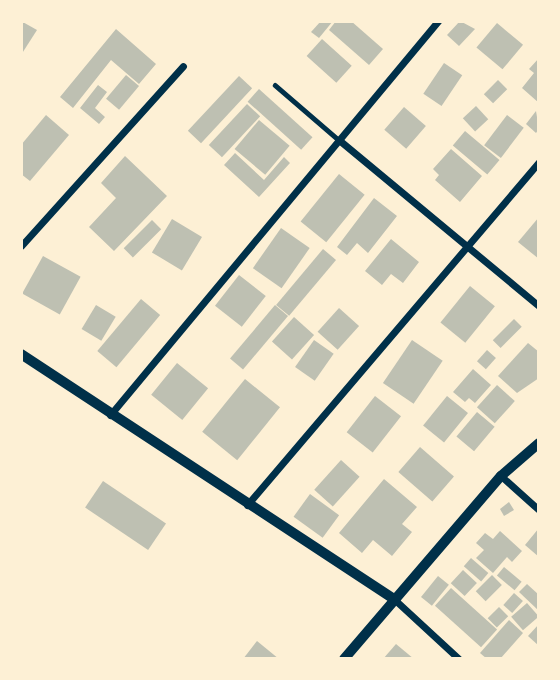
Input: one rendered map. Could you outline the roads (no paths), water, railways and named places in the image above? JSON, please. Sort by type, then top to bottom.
[{"type":"street","points":[[110,415],[439,21]]},
{"type":"street","points":[[21,246],[183,66]]},
{"type":"street","points":[[339,140],[539,306]]},
{"type":"street","points":[[247,506],[466,244],[539,162]]},
{"type":"street","points":[[21,354],[247,506],[395,600],[459,659]]},
{"type":"street","points":[[344,659],[501,476],[537,443]]},
{"type":"street","points":[[501,476],[539,510]]},
{"type":"lane","points":[[275,85],[339,140]]}]
